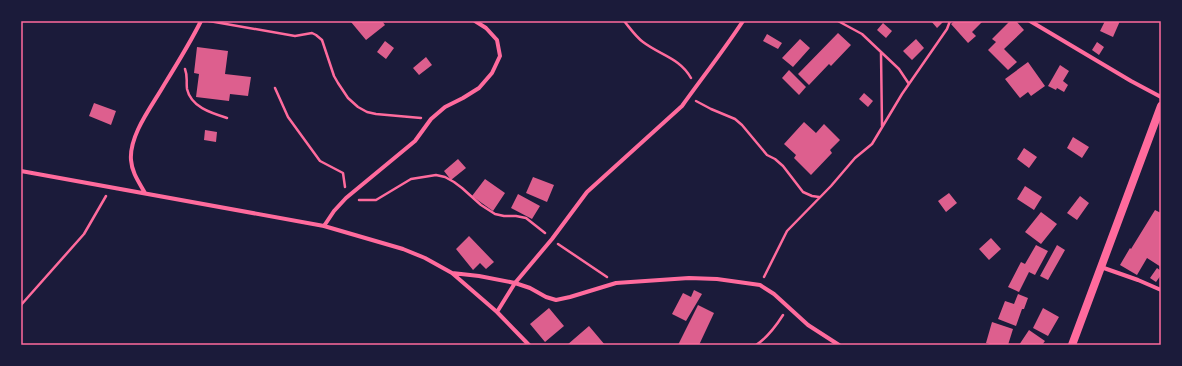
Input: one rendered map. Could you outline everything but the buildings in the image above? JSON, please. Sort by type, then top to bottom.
[{"type":"main road","points":[[1072,345],[1161,106]]},
{"type":"street","points":[[145,193],[133,172],[131,158],[132,144],[141,124],[181,58],[201,21]]},
{"type":"street","points":[[324,226],[334,211],[346,198],[415,141],[431,119],[445,107],[479,88],[492,73],[500,56],[496,40],[486,28],[475,21]]},
{"type":"street","points":[[496,312],[515,283],[552,239],[587,192],[682,106],[692,90],[720,55],[743,21]]},
{"type":"street","points":[[1030,21],[1131,81],[1161,97]]},
{"type":"street","points":[[21,170],[324,226],[403,249],[425,258],[452,273],[496,312],[529,345]]},
{"type":"street","points":[[1101,267],[1161,290]]},
{"type":"street","points":[[452,273],[479,276],[515,283],[556,300],[570,298],[616,283],[689,278],[717,279],[760,285],[790,306],[808,324],[839,345]]},
{"type":"path","points":[[208,21],[295,36],[312,33],[316,34],[322,40],[334,76],[348,98],[358,108],[376,114],[431,119]]},
{"type":"path","points":[[624,21],[642,41],[672,58],[686,71],[692,82],[692,90]]},
{"type":"path","points":[[838,21],[862,34],[899,69],[909,84]]},
{"type":"path","points":[[760,285],[787,231],[855,158],[872,144],[950,21]]},
{"type":"path","points":[[881,53],[882,128]]},
{"type":"path","points":[[181,58],[188,77],[187,89],[194,103],[210,112],[227,118]]},
{"type":"path","points":[[275,88],[288,117],[320,160],[343,173],[346,198],[376,200],[411,179],[436,174],[454,182],[481,205],[496,214],[526,218],[592,268],[616,283]]},
{"type":"path","points":[[689,97],[711,109],[735,119],[742,125],[767,156],[775,159],[783,166],[803,192],[812,196],[820,197]]},
{"type":"path","points":[[21,305],[84,234],[111,187]]},
{"type":"path","points":[[756,345],[776,326],[790,306]]}]
